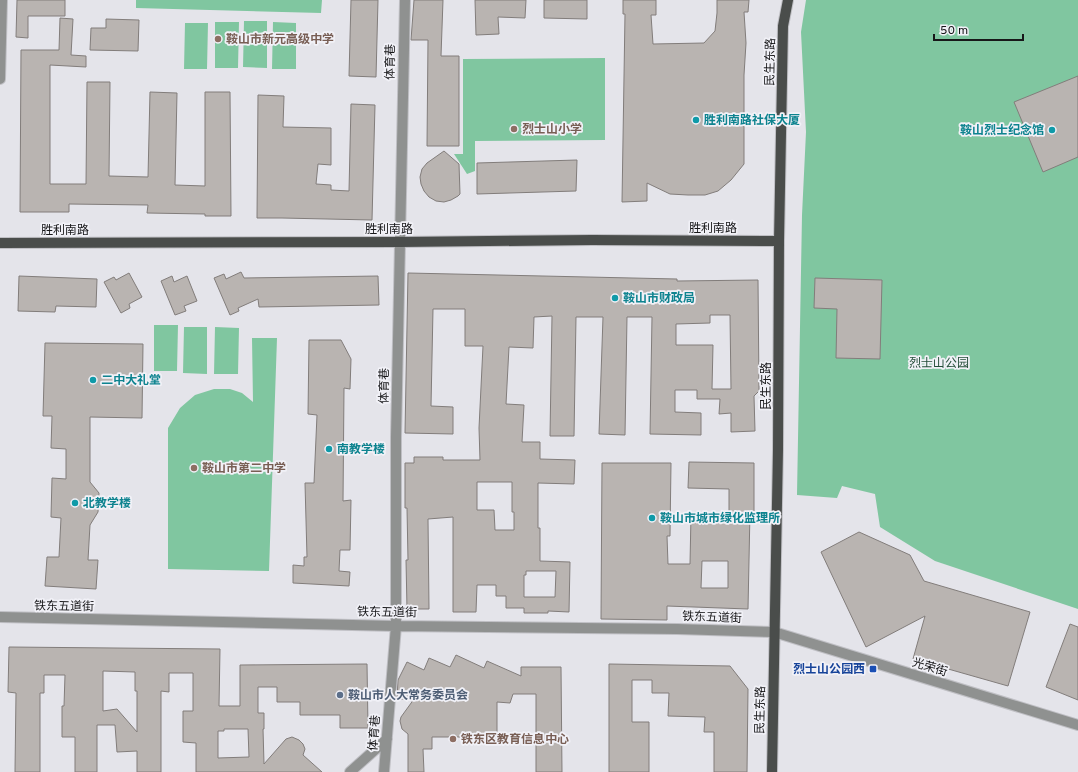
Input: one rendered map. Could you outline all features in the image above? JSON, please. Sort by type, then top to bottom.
[{"type":"main road","name":"民生东路","points":[[772,772],[783,26],[788,0]]},
{"type":"main road","name":"胜利南路","points":[[0,243],[592,240],[779,241]]},
{"type":"street","points":[[0,79],[2,0]]},
{"type":"street","name":"体育巷","points":[[384,772],[396,626],[396,437],[405,0]]},
{"type":"street","name":"铁东五道街","points":[[0,617],[396,626],[678,629],[774,632]]},
{"type":"street","name":"光荣街","points":[[774,632],[1078,725]]},
{"type":"street","points":[[350,772],[387,739]]},
{"type":"green space","points":[[136,0],[322,0],[321,13],[136,8]]},
{"type":"green space","name":"烈士山公园","points":[[806,0],[1078,0],[1078,609],[935,561],[880,527],[875,494],[842,486],[837,498],[797,495],[802,215],[806,132],[801,32]]},
{"type":"green space","points":[[244,21],[267,21],[267,68],[243,67]]},
{"type":"green space","points":[[215,22],[239,22],[238,68],[215,68]]},
{"type":"green space","points":[[273,22],[296,23],[296,69],[272,69]]},
{"type":"green space","points":[[185,23],[208,23],[207,69],[184,69]]},
{"type":"green space","points":[[605,58],[605,140],[475,141],[475,171],[467,174],[454,154],[463,154],[463,59]]},
{"type":"green space","points":[[154,325],[178,325],[177,371],[154,371]]},
{"type":"green space","points":[[184,327],[207,327],[207,374],[183,373]]},
{"type":"green space","points":[[215,327],[239,328],[238,374],[214,374]]},
{"type":"green space","points":[[252,338],[277,338],[269,571],[168,569],[168,428],[180,408],[195,395],[214,389],[230,389],[242,393],[253,402]]},
{"type":"building","points":[[17,0],[65,0],[65,16],[28,16],[28,38],[16,37]]},
{"type":"building","points":[[351,0],[378,0],[376,77],[349,76]]},
{"type":"building","points":[[414,0],[443,0],[441,56],[459,56],[459,146],[427,146],[428,40],[411,40]]},
{"type":"building","points":[[475,0],[526,0],[525,18],[498,17],[499,34],[476,35]]},
{"type":"building","points":[[544,0],[587,0],[587,19],[544,18]]},
{"type":"building","points":[[623,0],[656,0],[656,15],[651,15],[653,44],[704,43],[715,31],[717,0],[749,0],[748,12],[744,12],[746,43],[744,75],[744,164],[731,180],[718,191],[705,195],[670,194],[647,183],[647,201],[622,202],[625,14],[623,14]]},
{"type":"building","points":[[60,18],[73,19],[71,55],[86,56],[86,67],[50,65],[50,184],[86,184],[87,82],[110,82],[109,176],[148,177],[150,92],[177,93],[175,185],[205,186],[205,92],[230,92],[231,216],[147,213],[148,205],[69,204],[69,212],[20,212],[21,50],[59,50]]},
{"type":"building","points":[[106,19],[139,20],[138,51],[90,50],[91,28],[106,28]]},
{"type":"building","name":"鞍山烈士纪念馆","points":[[1078,76],[1078,157],[1043,172],[1014,102]]},
{"type":"building","points":[[258,95],[284,96],[283,127],[331,128],[331,165],[318,164],[316,184],[331,185],[331,190],[349,191],[351,104],[375,105],[372,220],[257,218]]},
{"type":"building","points":[[444,151],[459,164],[460,194],[451,200],[444,202],[436,201],[429,197],[424,191],[420,177],[422,169],[427,163]]},
{"type":"building","points":[[577,160],[576,191],[477,194],[477,163]]},
{"type":"building","points":[[241,272],[244,278],[378,276],[379,305],[259,307],[258,299],[238,308],[239,311],[230,315],[214,278],[224,274],[226,279]]},
{"type":"building","points":[[129,273],[142,297],[129,304],[130,308],[121,313],[104,282],[114,277],[116,280]]},
{"type":"building","points":[[408,273],[677,279],[677,281],[758,280],[759,391],[754,396],[755,431],[731,432],[731,413],[719,414],[720,399],[697,399],[697,390],[675,390],[675,412],[701,413],[701,435],[650,434],[652,317],[627,317],[625,435],[599,434],[603,317],[576,317],[574,436],[550,436],[552,316],[534,317],[533,348],[509,347],[506,404],[524,405],[522,442],[540,442],[540,459],[575,460],[574,484],[538,483],[540,561],[570,562],[569,612],[548,611],[548,613],[524,613],[524,608],[506,608],[506,596],[496,596],[496,585],[477,585],[476,612],[453,612],[453,517],[428,519],[429,609],[407,609],[406,560],[408,560],[407,508],[405,508],[405,463],[414,463],[414,457],[443,457],[443,460],[480,460],[479,428],[483,346],[465,346],[465,309],[433,309],[431,406],[453,407],[453,434],[405,433]],"holes":[[[710,315],[730,315],[731,389],[712,389],[713,345],[676,345],[676,324],[710,323]],[[477,482],[512,482],[512,512],[514,512],[514,530],[495,530],[494,510],[477,510]],[[526,571],[556,571],[555,597],[524,597],[524,575],[526,575]]]},
{"type":"building","points":[[19,276],[97,279],[96,307],[56,306],[55,312],[18,311]]},
{"type":"building","points":[[172,276],[174,282],[187,276],[197,301],[184,306],[186,311],[175,315],[161,281]]},
{"type":"building","points":[[815,278],[882,280],[880,359],[836,358],[837,309],[814,308]]},
{"type":"building","name":"南教学楼","points":[[309,340],[341,340],[351,359],[350,389],[344,388],[343,501],[351,500],[350,550],[340,550],[339,571],[350,572],[349,586],[293,583],[293,565],[304,566],[304,557],[307,557],[305,483],[314,483],[317,415],[308,414]]},
{"type":"building","points":[[45,343],[143,344],[142,418],[90,417],[90,482],[99,493],[98,512],[90,525],[88,560],[98,560],[96,589],[45,586],[47,557],[59,557],[61,518],[51,517],[52,478],[66,479],[66,449],[51,448],[52,416],[43,416]]},
{"type":"building","points":[[689,462],[754,463],[754,511],[750,511],[748,609],[667,606],[667,620],[601,619],[602,463],[671,463],[670,536],[667,536],[668,564],[690,564],[691,515],[729,515],[729,489],[688,488]],"holes":[[[702,561],[728,561],[728,588],[701,588]]]},
{"type":"building","points":[[859,532],[910,555],[924,581],[1030,612],[1008,686],[913,659],[925,616],[866,647],[821,552]]},
{"type":"building","points":[[1070,624],[1078,627],[1078,700],[1046,687]]},
{"type":"building","points":[[9,647],[220,649],[219,706],[240,706],[240,665],[367,664],[368,728],[340,728],[340,715],[300,715],[300,702],[277,702],[277,687],[258,687],[258,713],[264,713],[264,764],[286,739],[292,737],[299,740],[303,744],[305,749],[303,755],[322,772],[196,772],[196,743],[183,742],[183,711],[193,711],[193,673],[169,673],[169,692],[161,691],[161,772],[137,772],[137,751],[117,752],[115,725],[97,725],[97,772],[75,772],[75,737],[62,737],[62,706],[64,706],[65,675],[44,675],[44,693],[40,693],[40,772],[15,772],[16,693],[8,692]],"holes":[[[103,671],[135,672],[135,691],[137,691],[137,732],[117,709],[103,711]],[[224,729],[248,729],[249,757],[218,758],[218,731],[224,731]]]},
{"type":"building","points":[[456,655],[484,668],[487,661],[521,676],[521,667],[561,667],[562,772],[536,772],[536,694],[513,694],[510,703],[497,702],[497,743],[476,743],[476,737],[432,737],[432,749],[423,749],[424,772],[408,772],[408,734],[402,729],[400,721],[401,717],[414,699],[397,699],[398,680],[407,662],[424,670],[429,658],[450,667]]},
{"type":"building","points":[[609,664],[730,666],[748,689],[747,772],[714,772],[714,732],[704,732],[705,717],[668,716],[669,693],[652,693],[652,680],[632,680],[632,722],[649,722],[649,772],[609,772]]},
{"type":"place","name":"鞍山市新元高级中学","points":[[218,39]]},
{"type":"place","name":"胜利南路社保大厦","points":[[696,120]]},
{"type":"place","name":"烈士山小学","points":[[514,129]]},
{"type":"place","name":"鞍山烈士纪念馆","points":[[1052,130]]},
{"type":"place","name":"鞍山市财政局","points":[[615,298]]},
{"type":"place","name":"二中大礼堂","points":[[93,380]]},
{"type":"place","name":"南教学楼","points":[[329,449]]},
{"type":"place","name":"鞍山市第二中学","points":[[194,468]]},
{"type":"place","name":"北教学楼","points":[[75,503]]},
{"type":"place","name":"鞍山市城市绿化监理所","points":[[652,518]]},
{"type":"place","name":"烈士山公园西","points":[[873,669]]},
{"type":"place","name":"鞍山市人大常务委员会","points":[[340,695]]},
{"type":"place","name":"铁东区教育信息中心","points":[[453,739]]}]
